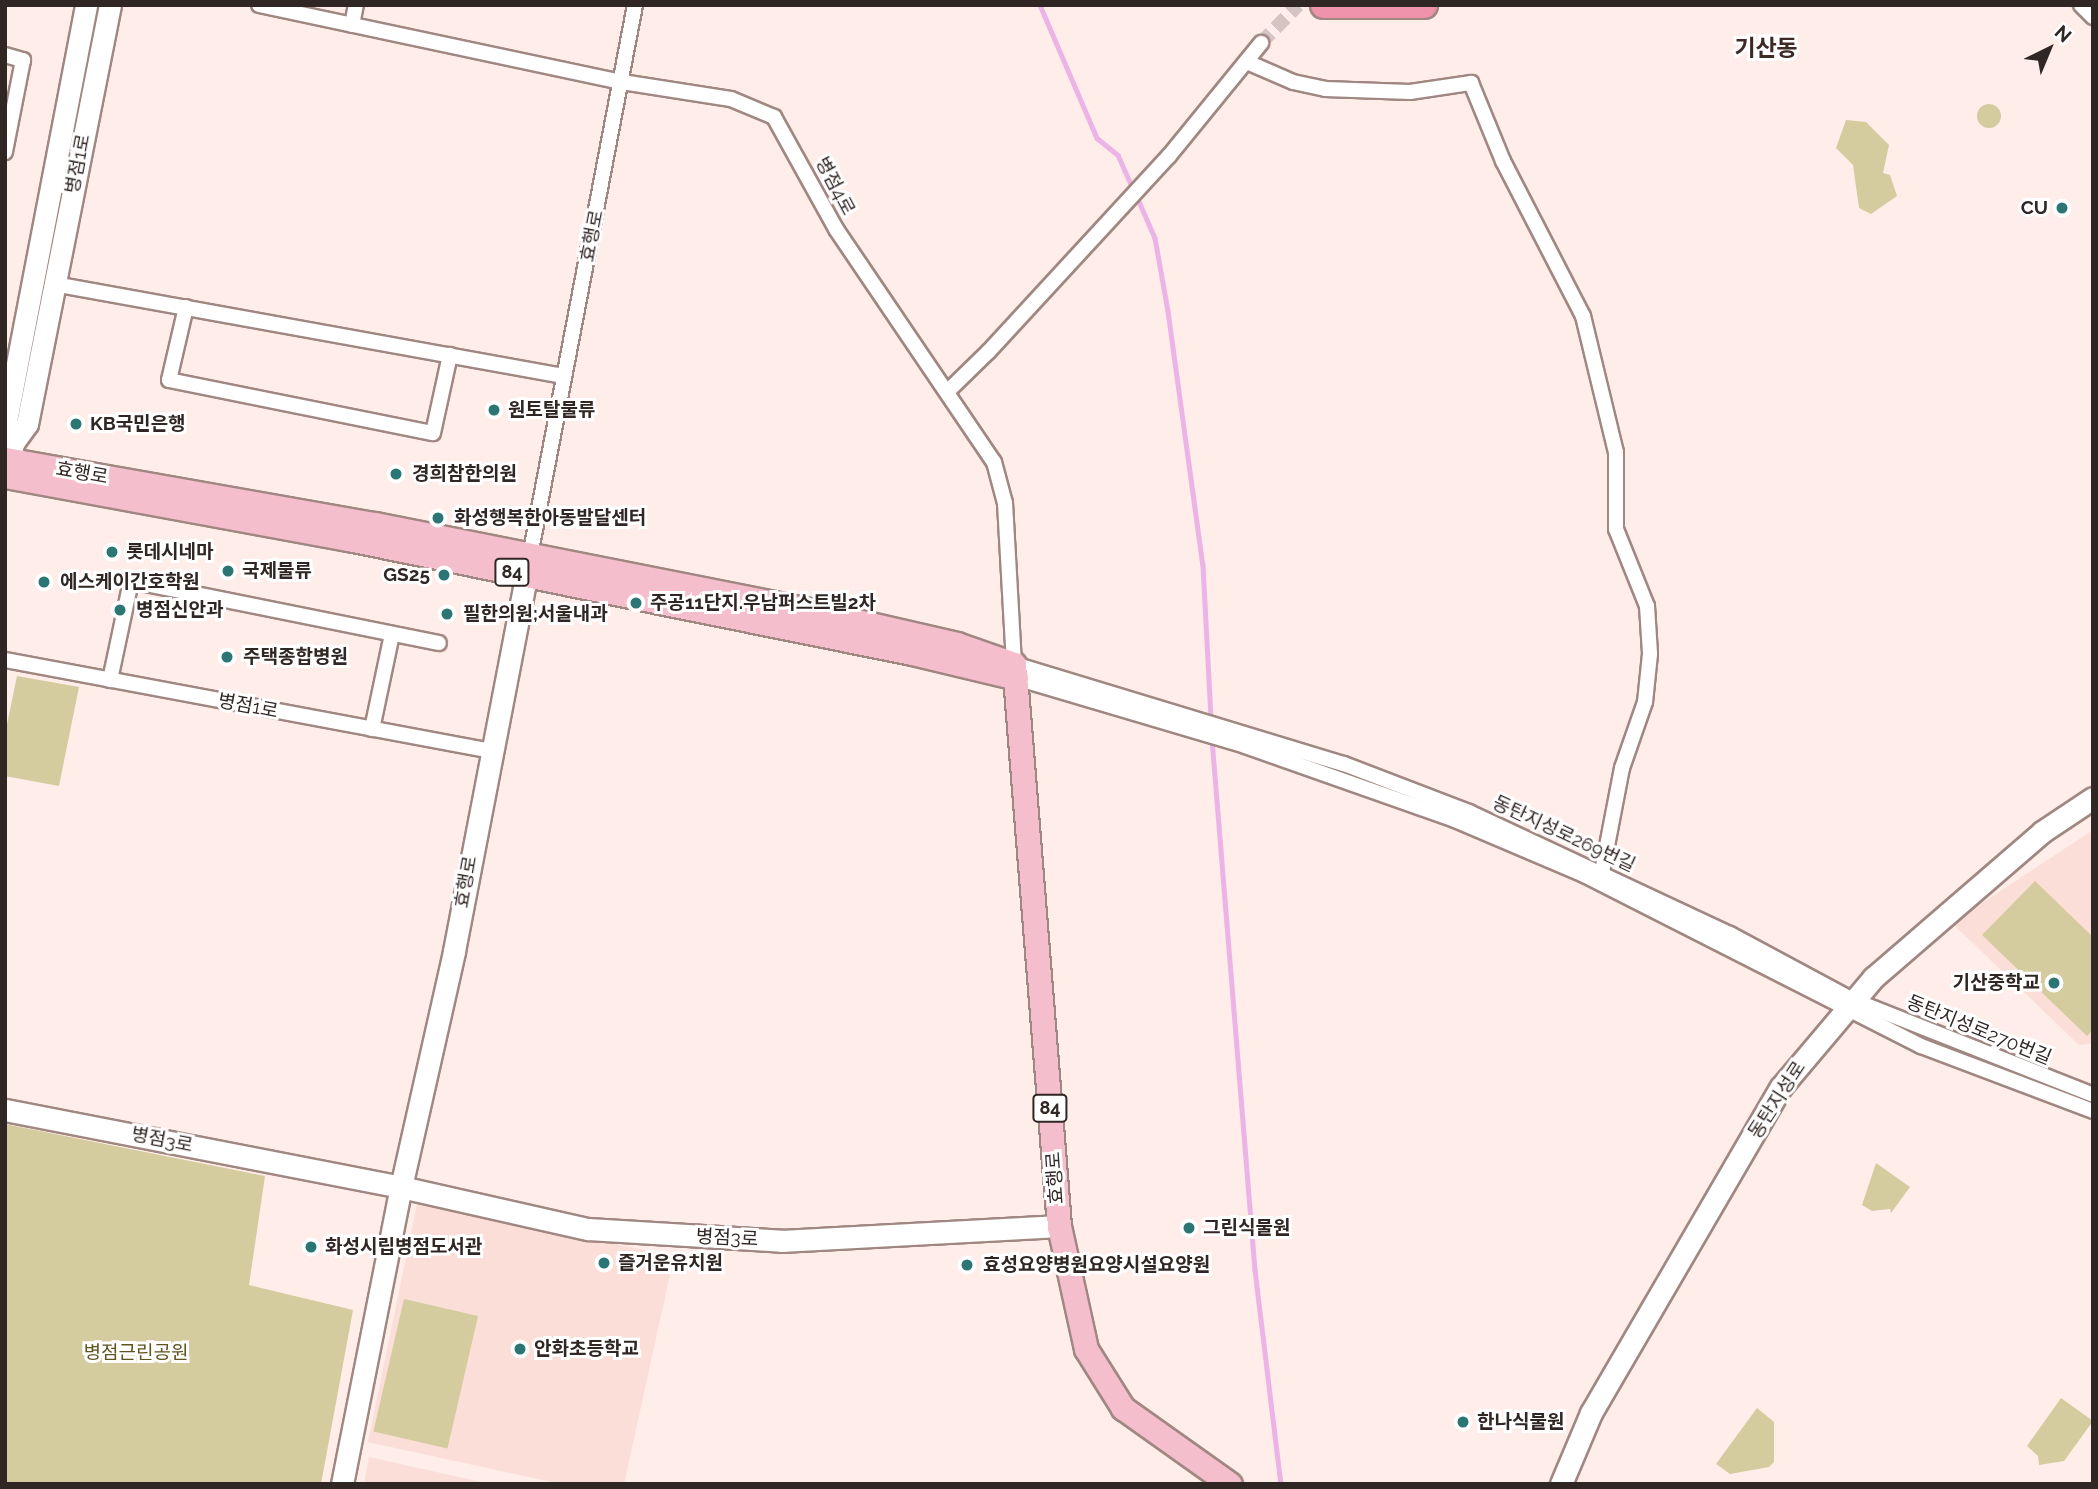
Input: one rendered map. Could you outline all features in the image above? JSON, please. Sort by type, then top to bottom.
[{"type":"highway","points":[[1324,5],[1424,5]]},
{"type":"main road","name":"효행로","points":[[8,466],[528,565],[809,610],[957,644],[1015,671],[1059,1226],[1086,1349],[1123,1408],[1230,1484]]},
{"type":"street","name":"병점1로","points":[[8,466],[6,421],[86,5]]},
{"type":"street","name":"병점1로","points":[[8,466],[27,424],[110,5]]},
{"type":"street","name":"병점4로","points":[[259,5],[622,82],[731,99],[774,117],[836,229],[994,462],[1004,503],[1015,671]]},
{"type":"street","points":[[352,25],[356,5]]},
{"type":"street","name":"효행로","points":[[401,1187],[454,951],[490,751],[635,5]]},
{"type":"street","points":[[2081,5],[2093,17]]},
{"type":"street","points":[[948,391],[989,351],[1150,177],[1261,43]]},
{"type":"street","points":[[5,55],[23,60],[5,152]]},
{"type":"street","points":[[1247,62],[1293,82],[1325,89],[1410,92],[1471,83],[1503,161],[1583,316],[1616,452],[1616,528],[1647,606],[1650,654],[1645,702],[1622,768],[1602,872]]},
{"type":"street","points":[[54,284],[564,376]]},
{"type":"street","points":[[186,307],[169,380],[433,433],[450,355]]},
{"type":"street","points":[[110,680],[131,581],[439,643]]},
{"type":"street","points":[[372,729],[392,634]]},
{"type":"street","name":"병점1로","points":[[5,660],[490,751]]},
{"type":"street","points":[[1015,671],[1247,740],[1455,820],[1584,875],[1847,1004],[1921,1046],[2093,1111]]},
{"type":"street","name":"동탄지성로269번길","points":[[1247,740],[1457,807],[1602,872],[1847,1004]]},
{"type":"street","name":"동탄지성로","points":[[1561,1484],[1591,1413],[1781,1087],[1847,1004],[2042,832],[2093,798]]},
{"type":"street","name":"동탄지성로270번길","points":[[1847,1004],[2093,1095]]},
{"type":"street","name":"병점3로","points":[[5,1110],[401,1187],[588,1230],[782,1241],[1059,1226]]},
{"type":"street","points":[[342,1484],[401,1187]]},
{"type":"shaded area","name":"기산중학교","points":[[2093,830],[2093,1043],[2079,1045],[1952,923]]},
{"type":"shaded area","name":"안화초등학교","points":[[417,1204],[674,1256],[624,1484],[561,1484],[368,1442]]},
{"type":"shaded area","points":[[369,1457],[490,1484],[364,1484]]},
{"type":"green space","points":[[1989,104],[2000,111],[2001,116],[1994,127],[1989,128],[1978,121],[1977,116],[1984,105]]},
{"type":"green space","points":[[1846,120],[1866,122],[1889,145],[1883,173],[1890,175],[1897,196],[1871,214],[1859,208],[1853,165],[1836,148]]},
{"type":"green space","points":[[17,676],[79,687],[59,786],[5,776],[5,734]]},
{"type":"green space","points":[[2035,881],[2093,937],[2093,1030],[2087,1036],[1982,935]]},
{"type":"green space","name":"병점근린공원","points":[[5,1124],[265,1176],[249,1285],[353,1310],[321,1484],[5,1484]]},
{"type":"green space","points":[[1876,1163],[1910,1187],[1891,1213],[1890,1209],[1872,1211],[1862,1205]]},
{"type":"green space","points":[[404,1299],[478,1316],[447,1449],[373,1432]]},
{"type":"green space","points":[[2061,1398],[2093,1421],[2064,1461],[2039,1465],[2038,1456],[2027,1446]]},
{"type":"green space","points":[[1757,1408],[1774,1422],[1774,1462],[1769,1467],[1730,1474],[1716,1464]]},
{"type":"waterway","points":[[1040,5],[1097,138],[1118,155],[1133,189]]},
{"type":"waterway","points":[[1137,197],[1155,238],[1168,311],[1203,565],[1211,720]]},
{"type":"waterway","points":[[1212,739],[1255,1270],[1281,1484]]},
{"type":"tunnel","points":[[1261,43],[1298,5]]},
{"type":"place","name":"CU","points":[[2062,208]]},
{"type":"place","name":"원토탈물류","points":[[494,410]]},
{"type":"place","name":"KB국민은행","points":[[76,424]]},
{"type":"place","name":"경희참한의원","points":[[396,474]]},
{"type":"place","name":"화성행복한아동발달센터","points":[[438,518]]},
{"type":"place","name":"롯데시네마","points":[[112,552]]},
{"type":"place","name":"국제물류","points":[[228,571]]},
{"type":"place","name":"GS25","points":[[444,575]]},
{"type":"place","name":"에스케이간호학원","points":[[44,582]]},
{"type":"place","name":"주공11단지.우남퍼스트빌2차","points":[[636,603]]},
{"type":"place","name":"병점신안과","points":[[120,610]]},
{"type":"place","name":"필한의원;서울내과","points":[[447,614]]},
{"type":"place","name":"주택종합병원","points":[[227,657]]},
{"type":"place","name":"기산중학교","points":[[2054,983]]},
{"type":"place","name":"그린식물원","points":[[1189,1228]]},
{"type":"place","name":"화성시립병점도서관","points":[[311,1247]]},
{"type":"place","name":"즐거운유치원","points":[[604,1263]]},
{"type":"place","name":"효성요양병원요양시설요양원","points":[[967,1265]]},
{"type":"place","name":"안화초등학교","points":[[520,1349]]},
{"type":"place","name":"한나식물원","points":[[1463,1422]]},
{"type":"district","name":"기산동","points":[[1766,48]]}]
